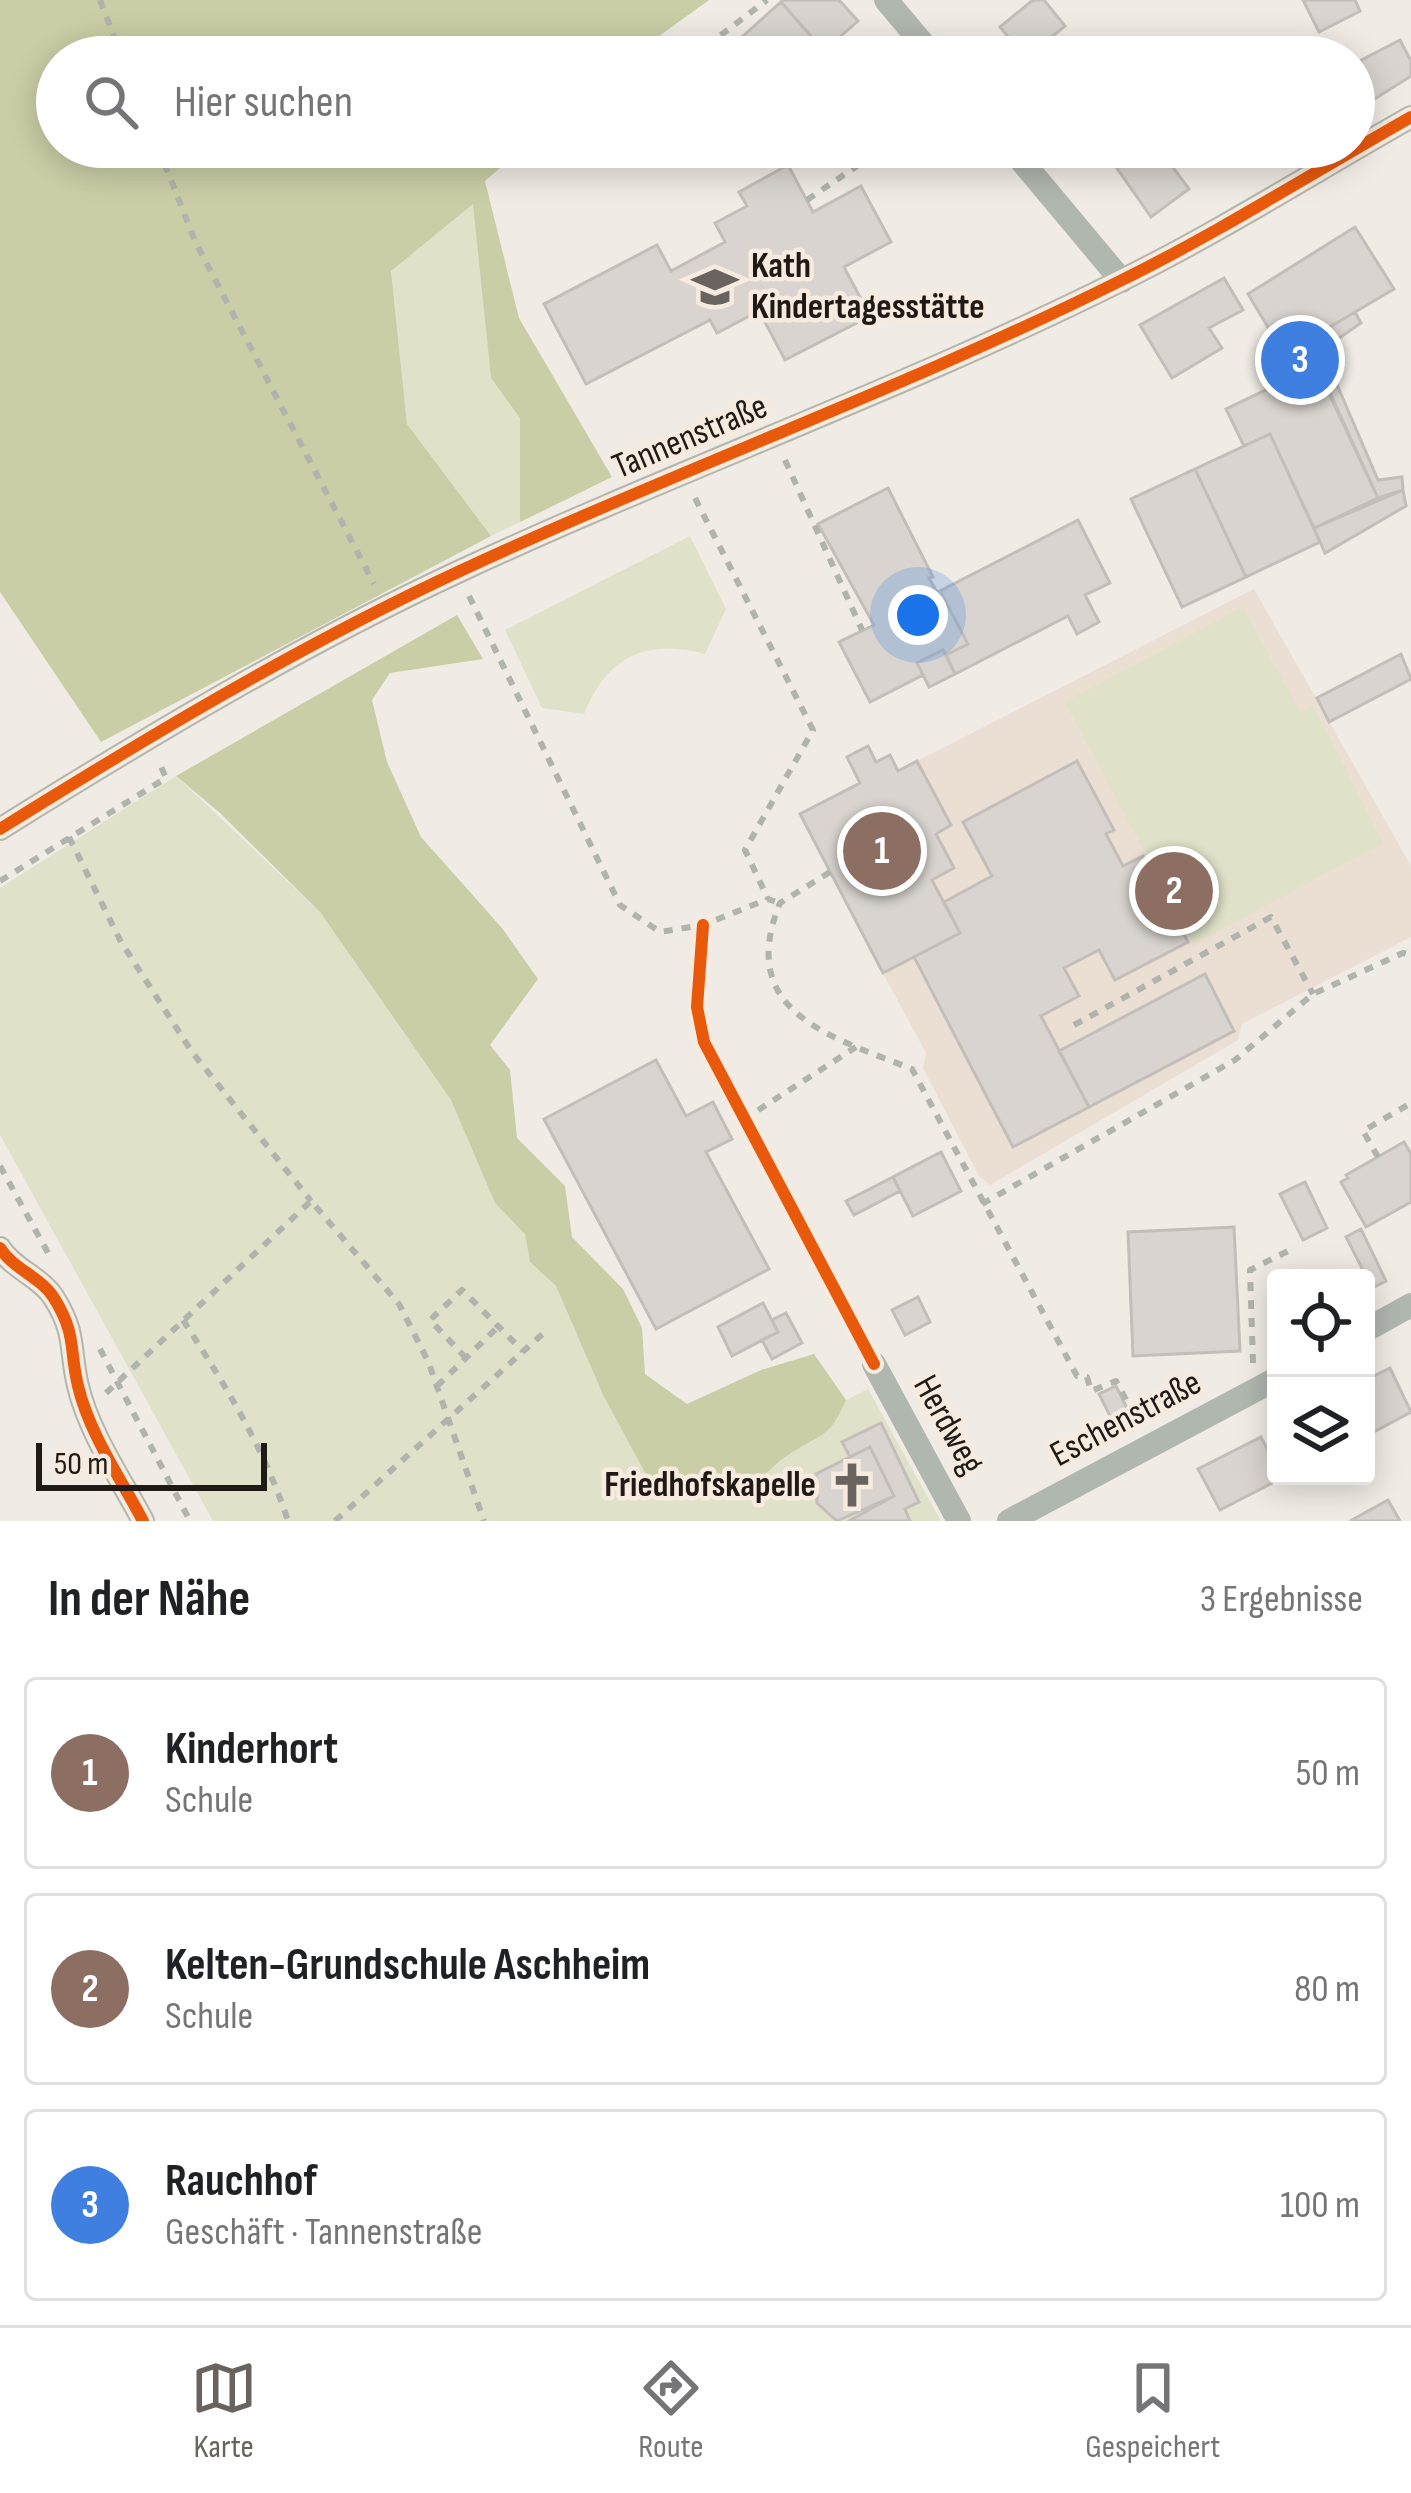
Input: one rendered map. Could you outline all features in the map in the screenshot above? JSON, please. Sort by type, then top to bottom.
[{"type":"street","points":[[886,0],[916,36]]},
{"type":"street","name":"Tannenstraße","points":[[1375,137],[1411,117]]},
{"type":"street","points":[[1028,168],[1122,280]]},
{"type":"street","name":"Tannenstraße","points":[[0,829],[142,740],[457,572],[682,471],[912,379],[1122,280],[1321,168]]},
{"type":"street","points":[[0,1248],[52,1293],[74,1337],[78,1386],[87,1410],[143,1521]]},
{"type":"street","points":[[1375,1325],[1411,1305]]},
{"type":"street","name":"Herdweg","points":[[874,1364],[959,1521]]},
{"type":"street","name":"Eschenstraße","points":[[1009,1521],[1265,1385]]},
{"type":"path","points":[[100,0],[114,36]]},
{"type":"path","points":[[720,36],[767,0]]},
{"type":"path","points":[[166,168],[195,241],[386,608]]},
{"type":"path","points":[[807,200],[854,168]]},
{"type":"path","points":[[773,434],[862,630]]},
{"type":"path","points":[[682,471],[813,730],[745,850],[768,899]]},
{"type":"path","points":[[457,572],[620,905],[660,932],[703,925],[768,899],[780,903]]},
{"type":"path","points":[[0,881],[166,778],[158,759]]},
{"type":"path","points":[[69,837],[122,942],[192,1052],[399,1304],[437,1386],[484,1521]]},
{"type":"path","points":[[830,872],[780,903],[767,957],[773,984],[813,1030],[912,1069],[1077,1376],[1088,1377],[1091,1391],[1117,1381],[1151,1447]]},
{"type":"path","points":[[1074,1025],[1271,917],[1313,994]]},
{"type":"path","points":[[982,1204],[1235,1060],[1313,994],[1403,953],[1411,955]]},
{"type":"path","points":[[743,1120],[856,1047]]},
{"type":"path","points":[[1378,1157],[1363,1131],[1411,1103]]},
{"type":"path","points":[[87,1410],[310,1201]]},
{"type":"path","points":[[1265,1385],[1250,1270],[1292,1249]]},
{"type":"path","points":[[466,1358],[430,1320],[462,1290],[523,1351]]},
{"type":"path","points":[[183,1320],[246,1419],[288,1521]]},
{"type":"path","points":[[437,1386],[499,1326]]},
{"type":"path","points":[[335,1521],[547,1330]]},
{"type":"shaded area","points":[[1254,589],[1411,866],[1411,937],[1242,1024],[1238,1040],[990,1185],[979,1176],[923,1068],[926,1053],[883,973],[960,933],[932,880],[954,868],[936,834],[951,825],[917,761]]},
{"type":"green space","points":[[0,0],[709,0],[659,36],[36,36],[36,168],[500,168],[485,181],[519,318],[612,477],[520,522],[520,418],[491,378],[473,204],[391,271],[407,424],[491,536],[101,742],[0,592]]},
{"type":"green space","points":[[474,203],[491,378],[520,418],[520,522],[491,536],[407,424],[391,270]]},
{"type":"green space","points":[[690,536],[726,609],[705,654],[647,651],[604,678],[584,714],[542,708],[505,630]]},
{"type":"green space","points":[[1243,607],[1300,713],[1314,706],[1383,843],[1194,944],[1065,702]]},
{"type":"green space","points":[[457,615],[483,659],[390,673],[372,700],[387,762],[421,837],[502,928],[538,979],[490,1045],[510,1070],[517,1138],[565,1186],[572,1237],[623,1289],[642,1328],[645,1374],[687,1404],[761,1370],[814,1354],[846,1400],[823,1434],[758,1479],[733,1489],[657,1495],[603,1395],[556,1286],[530,1262],[525,1234],[495,1203],[451,1100],[320,912],[176,776]]},
{"type":"green space","points":[[176,776],[320,912],[451,1100],[495,1203],[525,1234],[530,1262],[556,1286],[603,1395],[657,1495],[721,1492],[758,1479],[823,1434],[846,1400],[868,1389],[941,1521],[213,1521],[0,1135],[0,888]]},
{"type":"building","points":[[839,0],[858,21],[841,36],[811,36],[781,2]]},
{"type":"building","points":[[1033,0],[1044,0],[1065,26],[1053,36],[1007,36],[1000,27]]},
{"type":"building","points":[[1303,0],[1355,0],[1360,11],[1319,32]]},
{"type":"building","points":[[781,2],[811,36],[743,36]]},
{"type":"building","points":[[1400,40],[1411,61],[1411,76],[1375,99],[1375,53]]},
{"type":"building","name":"Kath Kindertagesstätte","points":[[790,168],[813,212],[861,186],[891,242],[844,267],[870,316],[785,360],[759,311],[717,333],[710,320],[586,384],[544,304],[657,245],[671,271],[725,242],[715,223],[747,206],[739,192]]},
{"type":"building","points":[[1117,168],[1174,168],[1189,189],[1151,217]]},
{"type":"building","points":[[1355,227],[1394,289],[1284,354],[1248,294]]},
{"type":"building","points":[[1224,278],[1243,310],[1209,328],[1222,348],[1172,378],[1140,325]]},
{"type":"building","points":[[1355,312],[1361,323],[1322,350],[1300,345]]},
{"type":"building","points":[[1300,345],[1310,349],[1316,366],[1292,378],[1284,354]]},
{"type":"building","points":[[1310,349],[1322,350],[1378,480],[1402,477],[1403,490],[1378,498]]},
{"type":"building","points":[[1316,366],[1378,498],[1314,528],[1270,434],[1244,446],[1226,409]]},
{"type":"building","points":[[1270,434],[1320,542],[1246,577],[1195,469]]},
{"type":"building","points":[[1195,469],[1246,577],[1182,607],[1131,499]]},
{"type":"building","points":[[888,488],[933,577],[929,578],[968,644],[917,663],[923,675],[870,702],[839,642],[874,625],[818,524]]},
{"type":"building","points":[[1403,490],[1406,506],[1325,553],[1314,528]]},
{"type":"building","points":[[1078,520],[1110,583],[1085,595],[1099,622],[1077,634],[1068,616],[955,674],[946,655],[968,644],[940,591]]},
{"type":"building","points":[[943,650],[955,674],[929,687],[917,663]]},
{"type":"building","points":[[1401,654],[1411,679],[1329,722],[1317,698]]},
{"type":"building","points":[[868,746],[876,762],[890,755],[898,771],[917,761],[951,825],[936,834],[954,868],[932,880],[960,933],[883,973],[800,814],[860,783],[847,757]]},
{"type":"building","points":[[1077,761],[1114,830],[1106,834],[1123,866],[1143,856],[1188,942],[1115,980],[1099,950],[1064,968],[1079,996],[1041,1016],[1089,1107],[1013,1147],[914,957],[960,933],[944,902],[992,876],[963,822]]},
{"type":"building","points":[[1205,974],[1234,1031],[1089,1107],[1059,1051]]},
{"type":"building","points":[[656,1060],[686,1116],[713,1102],[732,1139],[706,1152],[769,1269],[656,1329],[544,1119]]},
{"type":"building","points":[[1404,1142],[1411,1154],[1411,1202],[1366,1227],[1341,1182]]},
{"type":"building","points":[[941,1152],[961,1191],[913,1216],[893,1177]]},
{"type":"building","points":[[893,1177],[900,1191],[854,1215],[846,1201]]},
{"type":"building","points":[[1305,1182],[1327,1228],[1303,1240],[1280,1194]]},
{"type":"building","points":[[1234,1227],[1240,1351],[1133,1356],[1128,1232]]},
{"type":"building","points":[[1361,1229],[1386,1281],[1375,1286],[1375,1269],[1362,1269],[1346,1237]]},
{"type":"building","points":[[918,1297],[930,1322],[905,1335],[892,1310]]},
{"type":"building","points":[[763,1303],[778,1332],[732,1356],[718,1327]]},
{"type":"building","points":[[786,1313],[802,1343],[772,1359],[762,1340],[778,1332],[772,1320]]},
{"type":"building","points":[[1390,1368],[1411,1412],[1375,1431],[1375,1377]]},
{"type":"building","points":[[1116,1386],[1130,1414],[1113,1422],[1099,1394]]},
{"type":"building","points":[[881,1423],[919,1502],[905,1509],[910,1521],[849,1521],[894,1496],[870,1447],[850,1457],[842,1442]]},
{"type":"building","points":[[1261,1437],[1267,1449],[1268,1485],[1220,1510],[1198,1469]]},
{"type":"building","name":"Friedhofskapelle","points":[[870,1447],[894,1496],[837,1521],[817,1503],[816,1474]]},
{"type":"building","points":[[1388,1500],[1400,1521],[1350,1521]]},
{"type":"cycle path","points":[[1375,138],[1411,117]]},
{"type":"cycle path","points":[[0,829],[342,629],[542,534],[1037,321],[1192,243],[1322,168]]},
{"type":"cycle path","points":[[703,925],[697,1007],[704,1042],[874,1364]]},
{"type":"cycle path","points":[[0,1248],[42,1284],[61,1311],[90,1421],[143,1521]]},
{"type":"place","name":"Kath Kindertagesstätte","points":[[715,287]]},
{"type":"place","name":"Rauchhof","points":[[1300,360]]},
{"type":"place","name":"Kinderhort","points":[[882,851]]},
{"type":"place","name":"Kelten-Grundschule Aschheim","points":[[1174,891]]},
{"type":"place","name":"Friedhofskapelle","points":[[852,1485]]}]
